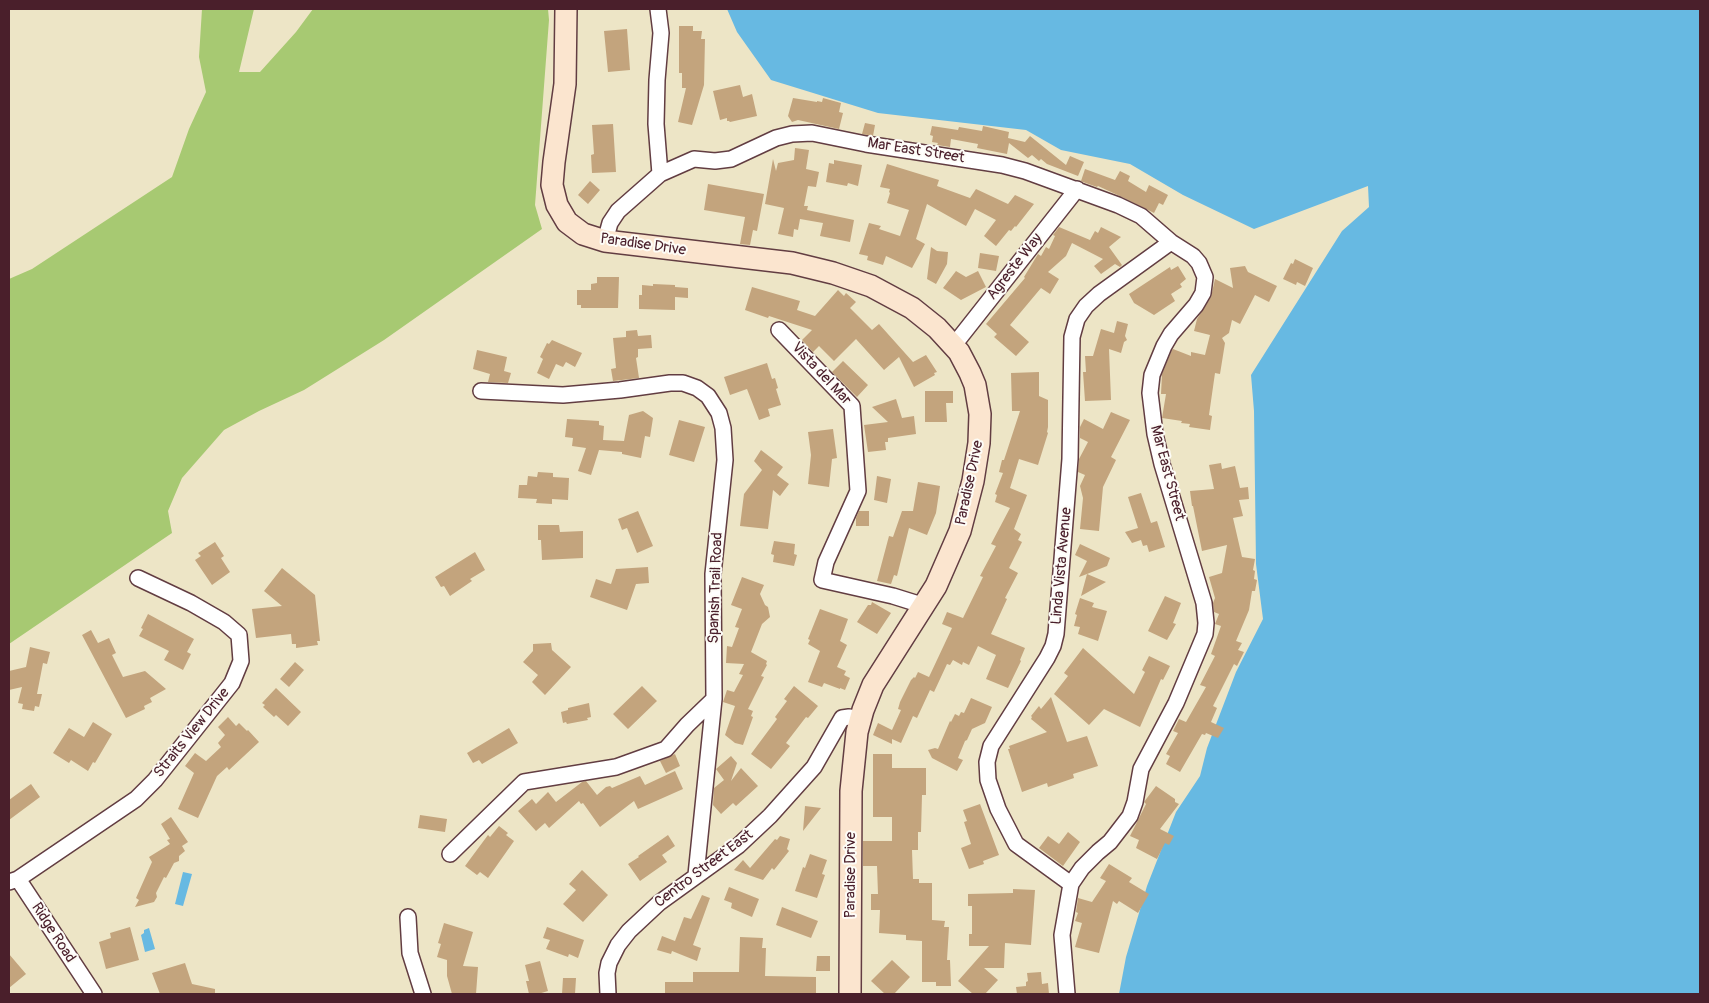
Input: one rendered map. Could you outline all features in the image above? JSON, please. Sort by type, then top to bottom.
[{"type":"street","name":"Paradise Drive","points":[[566,9],[566,73],[563,108],[553,171],[553,192],[560,212],[567,222],[583,234],[605,241],[787,263],[834,273],[871,286],[904,303],[931,323],[954,346],[967,366],[975,385],[980,414],[979,443],[973,481],[960,531],[943,572],[925,606],[880,672],[860,719],[855,746],[851,791],[850,994]]},
{"type":"street","points":[[658,9],[661,33],[656,124],[660,174]]},
{"type":"street","name":"Mar East Street","points":[[605,241],[610,223],[618,211],[660,174],[694,159],[715,161],[731,159],[776,138],[792,134],[812,133],[866,144],[1002,165],[1077,189],[1141,216],[1171,242],[1193,256],[1199,263],[1205,277],[1203,293],[1196,305],[1171,334],[1152,375],[1150,393],[1162,464],[1204,603],[1206,618],[1205,634],[1176,703],[1140,769],[1135,802],[1130,816],[1115,836],[1082,868],[1071,884],[1062,935],[1067,994]]},
{"type":"street","name":"Agreste Way","points":[[954,346],[1077,189]]},
{"type":"street","name":"Linda Vista Avenue","points":[[1071,884],[1016,844],[998,809],[988,780],[987,762],[991,746],[1047,658],[1056,634],[1070,460],[1072,337],[1077,319],[1086,306],[1099,294],[1171,242]]},
{"type":"street","name":"Vista del Mar","points":[[779,330],[852,406],[858,491],[826,562],[822,580],[893,596],[925,606]]},
{"type":"street","name":"Spanish Trail Road","points":[[481,391],[563,395],[670,383],[690,385],[708,396],[719,413],[723,428],[725,460],[714,574],[714,699],[696,875]]},
{"type":"street","name":"Straits View Drive","points":[[13,880],[136,798],[155,780],[232,683],[241,661],[239,634],[224,622],[191,603],[138,578]]},
{"type":"street","points":[[450,854],[524,782],[616,767],[666,749],[714,699]]},
{"type":"street","name":"Centro Street East","points":[[608,994],[607,973],[609,963],[628,931],[646,913],[738,846],[780,806],[814,768],[842,718],[860,719]]},
{"type":"street","name":"Ridge Road","points":[[13,880],[94,994]]},
{"type":"street","points":[[408,917],[410,953],[423,994]]},
{"type":"green space","points":[[202,9],[254,9],[239,72],[260,72],[296,32],[313,9],[548,9],[549,20],[535,205],[542,229],[384,340],[304,390],[224,430],[182,478],[168,511],[172,533],[9,644],[9,279],[32,269],[172,177],[189,129],[206,92],[199,57]]},
{"type":"water","points":[[727,9],[1700,9],[1700,994],[1119,994],[1126,957],[1147,886],[1176,812],[1200,776],[1207,748],[1236,672],[1263,619],[1256,564],[1254,411],[1251,375],[1342,231],[1369,207],[1368,186],[1254,229],[1183,195],[1130,164],[1061,150],[1026,130],[878,113],[771,80],[737,32]]},
{"type":"water","points":[[183,872],[192,874],[183,906],[175,904]]},
{"type":"water","points":[[149,928],[155,949],[145,952],[141,935],[144,933],[144,930]]},
{"type":"building","points":[[679,26],[693,26],[693,31],[702,31],[701,39],[705,39],[704,85],[692,125],[678,122],[686,88],[682,88],[682,73],[679,73]]},
{"type":"building","points":[[627,29],[630,70],[608,72],[604,31]]},
{"type":"building","points":[[740,85],[743,97],[752,94],[757,116],[730,122],[727,121],[727,118],[720,120],[713,91]]},
{"type":"building","points":[[793,98],[822,102],[823,98],[841,103],[839,112],[843,113],[839,129],[798,120],[792,122],[788,116]]},
{"type":"building","points":[[865,123],[875,125],[873,136],[862,134]]},
{"type":"building","points":[[613,124],[616,172],[592,173],[591,155],[594,154],[592,125]]},
{"type":"building","points":[[932,126],[958,130],[959,127],[982,131],[983,126],[1009,132],[1008,138],[1025,142],[1030,136],[1066,165],[1070,156],[1084,162],[1078,176],[1047,164],[1041,159],[1039,161],[1032,155],[1028,158],[1009,143],[1007,154],[977,148],[978,144],[951,139],[950,147],[937,145],[938,143],[932,142],[933,136],[930,135]]},
{"type":"building","points":[[795,148],[809,150],[806,169],[819,172],[816,187],[808,186],[804,206],[808,206],[807,210],[854,220],[850,242],[820,236],[823,223],[800,219],[798,230],[794,229],[793,237],[778,234],[784,208],[765,204],[773,159],[776,171],[778,163],[794,160]]},
{"type":"building","points":[[834,160],[862,165],[858,186],[848,183],[847,186],[826,182],[829,163],[834,164]]},
{"type":"building","points":[[887,164],[939,180],[937,186],[970,198],[976,189],[1008,204],[1015,195],[1034,204],[1016,227],[1011,231],[1009,230],[996,246],[984,236],[996,220],[975,209],[966,226],[927,204],[916,239],[925,244],[912,268],[886,256],[883,265],[867,260],[868,256],[859,254],[869,223],[881,226],[879,229],[900,236],[909,210],[887,203],[890,189],[880,187]]},
{"type":"building","points":[[1085,169],[1115,180],[1120,171],[1130,176],[1128,181],[1146,192],[1149,185],[1168,195],[1163,205],[1159,203],[1154,213],[1098,186],[1081,181]]},
{"type":"building","points":[[590,181],[600,190],[588,204],[578,195]]},
{"type":"building","points":[[708,184],[764,194],[757,231],[753,230],[750,245],[740,244],[745,217],[704,210]]},
{"type":"building","points":[[1059,227],[1090,240],[1095,231],[1098,233],[1101,227],[1121,237],[1109,247],[1122,265],[1120,267],[1115,264],[1101,274],[1094,266],[1103,259],[1072,243],[1066,256],[1048,272],[1059,279],[1050,294],[1041,288],[1010,325],[1029,342],[1016,356],[994,337],[997,334],[986,324],[1025,278],[1038,254],[1041,256],[1046,247],[1049,249],[1055,236],[1053,235]]},
{"type":"building","points":[[931,247],[937,251],[948,252],[947,264],[936,284],[927,279]]},
{"type":"building","points":[[980,253],[999,256],[996,271],[978,268]]},
{"type":"building","points":[[1295,259],[1313,268],[1305,286],[1297,282],[1296,285],[1283,279]]},
{"type":"building","points":[[1178,266],[1186,279],[1180,284],[1182,287],[1171,294],[1175,301],[1154,315],[1134,303],[1129,294],[1170,267],[1171,270]]},
{"type":"building","points":[[1245,266],[1248,272],[1277,286],[1269,302],[1255,295],[1240,324],[1232,320],[1229,333],[1222,338],[1225,343],[1220,374],[1215,373],[1209,415],[1212,416],[1210,430],[1189,427],[1190,424],[1181,423],[1182,421],[1162,418],[1166,394],[1161,394],[1162,374],[1172,350],[1191,356],[1191,352],[1205,355],[1210,335],[1194,331],[1197,319],[1211,297],[1215,279],[1233,288],[1230,268]]},
{"type":"building","points":[[956,271],[966,277],[978,271],[986,287],[961,300],[943,288]]},
{"type":"building","points":[[597,277],[619,277],[618,308],[581,308],[581,305],[577,305],[577,290],[591,290],[591,284],[597,283]]},
{"type":"building","points":[[653,284],[675,285],[675,287],[688,288],[688,298],[675,297],[675,310],[639,309],[639,295],[642,295],[642,285],[653,286]]},
{"type":"building","points":[[752,287],[800,301],[797,310],[815,316],[838,290],[844,296],[846,293],[856,302],[850,308],[872,330],[879,324],[913,362],[926,355],[937,372],[914,387],[899,357],[884,370],[856,339],[834,361],[819,346],[813,352],[802,340],[812,330],[745,310]]},
{"type":"building","points":[[1117,321],[1128,324],[1125,336],[1127,340],[1124,342],[1121,353],[1109,349],[1111,400],[1085,401],[1083,372],[1086,372],[1085,356],[1093,356],[1101,329],[1114,333]]},
{"type":"building","points":[[637,330],[638,336],[651,335],[652,348],[638,349],[638,357],[636,358],[639,378],[613,381],[611,369],[616,368],[613,338],[626,337],[626,331]]},
{"type":"building","points":[[552,340],[582,353],[575,367],[566,362],[563,367],[556,364],[549,379],[537,373],[543,359],[540,357],[547,343],[549,344]]},
{"type":"building","points":[[477,350],[507,357],[504,371],[511,373],[508,383],[488,382],[490,374],[473,369]]},
{"type":"building","points":[[843,361],[868,385],[857,397],[832,372]]},
{"type":"building","points":[[767,363],[772,379],[775,378],[781,405],[768,409],[770,416],[759,420],[747,389],[730,395],[724,377]]},
{"type":"building","points":[[1039,372],[1039,396],[1048,400],[1048,433],[1038,465],[1019,459],[1010,488],[1027,495],[1014,529],[1021,534],[1018,540],[1022,542],[1009,568],[1018,573],[1005,598],[1007,599],[991,634],[1025,648],[1021,661],[1008,688],[986,679],[996,655],[978,646],[969,665],[963,662],[962,665],[953,660],[950,665],[947,664],[934,692],[930,690],[917,718],[913,716],[901,743],[892,739],[892,744],[873,735],[878,723],[892,730],[901,710],[898,709],[900,702],[911,680],[915,678],[918,672],[929,677],[952,628],[942,624],[947,612],[963,618],[983,577],[980,576],[996,546],[991,544],[1010,508],[995,502],[997,495],[995,494],[1003,473],[999,472],[1002,460],[1004,460],[1020,411],[1012,411],[1011,373]]},
{"type":"building","points":[[925,391],[953,391],[953,403],[946,403],[947,422],[925,422]]},
{"type":"building","points":[[896,399],[902,418],[914,416],[916,434],[888,438],[888,442],[885,442],[886,450],[868,452],[864,425],[888,422],[872,407]]},
{"type":"building","points":[[643,411],[653,418],[650,437],[645,436],[641,458],[622,454],[622,452],[599,450],[591,475],[578,471],[586,448],[572,446],[573,438],[565,437],[567,419],[599,421],[599,425],[604,426],[603,440],[624,441],[629,415]]},
{"type":"building","points":[[1111,412],[1130,420],[1111,457],[1116,460],[1103,487],[1099,531],[1080,529],[1083,498],[1080,486],[1085,475],[1078,472],[1079,459],[1088,442],[1080,438],[1080,427],[1084,419],[1103,429]]},
{"type":"building","points":[[679,420],[705,427],[694,462],[669,455]]},
{"type":"building","points":[[833,429],[837,458],[832,459],[829,487],[808,484],[811,455],[808,432]]},
{"type":"building","points":[[761,450],[783,467],[777,475],[789,484],[780,496],[773,490],[768,529],[740,526],[744,494],[762,470],[754,461]]},
{"type":"building","points":[[1221,463],[1222,469],[1235,466],[1240,488],[1248,487],[1249,499],[1239,500],[1243,516],[1233,518],[1242,557],[1255,559],[1253,570],[1255,571],[1254,579],[1257,580],[1255,591],[1252,591],[1249,610],[1236,641],[1242,643],[1238,650],[1244,652],[1237,666],[1234,664],[1213,706],[1217,708],[1211,722],[1224,728],[1218,738],[1206,733],[1205,735],[1202,734],[1180,772],[1166,764],[1170,756],[1166,754],[1178,733],[1173,731],[1179,719],[1186,722],[1206,687],[1200,685],[1215,656],[1211,654],[1221,626],[1215,624],[1219,614],[1214,612],[1213,603],[1215,598],[1209,577],[1222,573],[1227,545],[1202,551],[1190,491],[1214,489],[1209,465]]},
{"type":"building","points":[[538,472],[553,473],[553,477],[569,478],[568,500],[552,499],[552,504],[536,503],[537,499],[518,498],[519,485],[527,485],[528,476],[537,477]]},
{"type":"building","points":[[877,476],[891,479],[887,503],[874,500]]},
{"type":"building","points":[[918,482],[940,486],[936,513],[927,535],[909,528],[897,576],[894,575],[891,584],[877,581],[889,536],[893,537],[902,511],[913,511]]},
{"type":"building","points":[[1141,493],[1151,523],[1157,521],[1165,547],[1149,552],[1147,545],[1143,546],[1141,540],[1132,543],[1125,532],[1138,528],[1128,497]]},
{"type":"building","points":[[638,511],[653,546],[637,553],[627,528],[622,530],[618,519]]},
{"type":"building","points":[[859,511],[869,511],[869,526],[856,526],[856,518]]},
{"type":"building","points":[[538,525],[559,525],[560,532],[583,531],[583,558],[542,560],[541,540],[538,540]]},
{"type":"building","points":[[774,541],[795,544],[794,554],[797,555],[794,566],[773,562],[774,555],[771,554]]},
{"type":"building","points":[[215,542],[224,556],[221,558],[230,572],[212,585],[195,560],[201,556],[198,553]]},
{"type":"building","points":[[1080,544],[1110,558],[1107,566],[1079,577],[1087,561],[1075,555]]},
{"type":"building","points":[[475,552],[485,570],[470,579],[472,581],[450,596],[435,577]]},
{"type":"building","points":[[648,567],[649,583],[636,584],[627,610],[590,597],[596,579],[611,584],[616,569]]},
{"type":"building","points":[[282,568],[315,595],[320,641],[317,641],[318,645],[296,648],[296,644],[292,644],[291,634],[256,638],[252,609],[282,606],[264,591]]},
{"type":"building","points":[[1087,574],[1106,582],[1081,596]]},
{"type":"building","points":[[742,577],[764,585],[760,594],[765,605],[768,607],[770,617],[762,624],[751,652],[767,661],[767,665],[761,676],[764,677],[748,709],[753,711],[751,716],[753,717],[743,745],[735,743],[725,735],[735,706],[723,702],[727,690],[734,692],[743,675],[739,674],[744,664],[726,663],[727,646],[732,647],[739,628],[735,627],[742,609],[731,605]]},
{"type":"building","points":[[1165,596],[1181,603],[1173,623],[1176,624],[1167,640],[1148,631]]},
{"type":"building","points":[[1080,598],[1094,603],[1092,607],[1107,611],[1098,641],[1078,634],[1080,627],[1074,626],[1077,615],[1075,614]]},
{"type":"building","points":[[872,602],[891,613],[877,634],[857,622]]},
{"type":"building","points":[[820,609],[848,619],[840,641],[847,645],[837,667],[846,671],[844,675],[850,678],[845,690],[824,683],[822,687],[808,682],[820,651],[808,644],[810,640],[808,639]]},
{"type":"building","points":[[148,614],[194,639],[187,652],[191,654],[183,670],[164,660],[169,651],[139,636]]},
{"type":"building","points":[[91,630],[98,643],[109,638],[116,653],[112,655],[123,677],[145,671],[166,689],[150,698],[152,702],[144,706],[145,709],[126,718],[82,635]]},
{"type":"building","points":[[551,643],[552,650],[571,667],[545,695],[532,682],[538,675],[523,662],[533,651],[533,644]]},
{"type":"building","points":[[30,647],[50,652],[47,664],[43,663],[37,694],[42,694],[39,707],[35,706],[34,711],[22,709],[23,704],[18,703],[22,687],[9,690],[9,671],[26,667]]},
{"type":"building","points":[[1083,648],[1134,694],[1145,672],[1142,670],[1149,656],[1170,666],[1163,680],[1161,679],[1140,727],[1104,709],[1089,725],[1054,694],[1068,676],[1064,673]]},
{"type":"building","points":[[295,662],[304,670],[289,687],[280,679]]},
{"type":"building","points":[[642,686],[657,701],[628,729],[613,714]]},
{"type":"building","points":[[794,686],[818,706],[808,718],[806,717],[786,743],[790,746],[771,769],[751,754],[777,719],[775,717],[787,701],[784,699]]},
{"type":"building","points":[[276,688],[301,712],[288,726],[263,707],[265,705],[262,703]]},
{"type":"building","points":[[1051,697],[1067,742],[1087,736],[1098,766],[1073,774],[1074,778],[1048,787],[1047,783],[1022,792],[1008,749],[1010,749],[1009,746],[1047,732],[1031,719],[1031,716],[1039,706],[1041,709]]},
{"type":"building","points":[[971,698],[992,707],[985,723],[972,729],[965,741],[958,758],[963,760],[957,771],[932,758],[928,750],[938,749],[950,721],[955,714],[959,716],[961,712],[964,713]]},
{"type":"building","points":[[589,703],[591,717],[587,718],[588,720],[563,723],[561,712],[568,710],[568,708]]},
{"type":"building","points":[[228,717],[236,726],[239,723],[248,730],[259,742],[229,770],[227,767],[217,776],[198,818],[178,809],[194,773],[185,766],[195,753],[206,761],[221,747],[218,743],[225,735],[218,727]]},
{"type":"building","points":[[93,722],[112,734],[95,763],[93,762],[88,771],[71,760],[69,763],[53,753],[69,728],[84,737]]},
{"type":"building","points":[[509,728],[518,743],[482,764],[479,760],[473,763],[467,753]]},
{"type":"building","points":[[675,754],[680,766],[666,773],[660,761]]},
{"type":"building","points":[[873,754],[892,754],[892,768],[926,768],[926,795],[922,795],[921,832],[918,832],[918,850],[912,850],[913,879],[919,879],[919,883],[932,883],[932,920],[945,921],[944,927],[949,927],[947,960],[950,960],[951,986],[936,986],[936,982],[922,982],[922,941],[906,940],[906,935],[879,933],[880,910],[871,910],[871,894],[878,894],[877,866],[863,866],[863,841],[892,841],[892,817],[873,817]]},
{"type":"building","points":[[731,756],[737,763],[731,781],[741,768],[758,786],[736,806],[733,803],[721,814],[713,805],[714,788],[724,780],[716,769]]},
{"type":"building","points":[[675,771],[683,789],[638,809],[634,801],[600,827],[583,803],[581,804],[579,801],[549,828],[545,823],[536,831],[518,811],[532,799],[536,804],[548,792],[556,802],[582,782],[586,781],[597,795],[606,787],[610,786],[612,788],[640,776],[645,785]]},
{"type":"building","points":[[31,784],[40,797],[9,820],[9,800]]},
{"type":"building","points":[[1156,786],[1179,804],[1160,829],[1174,836],[1169,845],[1165,843],[1157,859],[1136,848],[1139,840],[1130,836],[1146,804],[1144,802]]},
{"type":"building","points":[[980,804],[999,855],[983,861],[984,864],[969,869],[961,848],[971,844],[964,822],[967,821],[963,810]]},
{"type":"building","points":[[805,806],[821,808],[803,831]]},
{"type":"building","points":[[420,815],[447,819],[445,832],[418,828]]},
{"type":"building","points":[[171,817],[188,842],[182,846],[185,851],[179,856],[179,861],[174,863],[166,878],[164,877],[154,902],[135,907],[139,900],[136,898],[152,862],[149,857],[170,844],[167,840],[170,839],[161,824]]},
{"type":"building","points":[[499,826],[514,841],[488,878],[480,872],[477,875],[465,866],[488,835],[490,837]]},
{"type":"building","points":[[1068,832],[1080,842],[1063,866],[1039,848],[1048,836],[1059,844]]},
{"type":"building","points":[[668,835],[675,846],[662,855],[667,862],[640,881],[628,864]]},
{"type":"building","points":[[780,836],[790,839],[787,849],[789,851],[774,870],[772,868],[763,880],[734,870],[743,860],[750,868],[775,839],[777,840]]},
{"type":"building","points":[[810,854],[827,860],[822,874],[825,875],[817,898],[795,891],[803,867],[805,868]]},
{"type":"building","points":[[1109,864],[1132,878],[1129,882],[1149,894],[1138,913],[1119,901],[1117,904],[1113,901],[1099,953],[1075,947],[1082,923],[1075,921],[1078,913],[1076,912],[1078,898],[1092,902],[1106,881],[1100,878]]},
{"type":"building","points":[[582,870],[608,895],[583,922],[563,904],[576,890],[569,884]]},
{"type":"building","points":[[729,887],[759,899],[752,917],[731,908],[732,903],[724,900]]},
{"type":"building","points":[[1013,889],[1035,890],[1031,945],[1005,943],[1004,968],[984,968],[998,980],[985,994],[973,994],[958,981],[989,946],[969,946],[969,934],[972,934],[972,906],[968,906],[968,894],[1013,893]]},
{"type":"building","points":[[702,895],[710,898],[693,945],[701,948],[697,961],[672,951],[671,954],[657,950],[662,936],[675,941],[684,917],[691,919]]},
{"type":"building","points":[[782,907],[818,921],[811,938],[776,925]]},
{"type":"building","points":[[444,923],[473,932],[463,966],[478,967],[476,994],[452,994],[447,976],[447,960],[437,957],[441,944],[438,943]]},
{"type":"building","points":[[130,927],[139,960],[106,969],[99,942],[111,938],[110,933]]},
{"type":"building","points":[[547,927],[584,940],[578,958],[569,954],[568,957],[546,949],[550,940],[543,938]]},
{"type":"building","points":[[740,937],[763,938],[762,948],[766,948],[765,976],[816,977],[816,994],[665,994],[665,982],[693,982],[693,972],[739,972]]},
{"type":"building","points":[[9,954],[26,974],[9,988]]},
{"type":"building","points":[[817,956],[830,956],[830,971],[816,971]]},
{"type":"building","points":[[892,960],[910,977],[894,994],[885,994],[871,981]]},
{"type":"building","points":[[540,961],[548,991],[529,994],[526,981],[529,981],[525,965]]},
{"type":"building","points":[[185,963],[192,984],[215,989],[215,994],[160,994],[152,973]]},
{"type":"building","points":[[1041,972],[1042,984],[1048,983],[1049,994],[1017,994],[1016,987],[1026,986],[1028,981],[1027,973]]},
{"type":"building","points":[[563,978],[576,978],[575,994],[562,994]]}]
